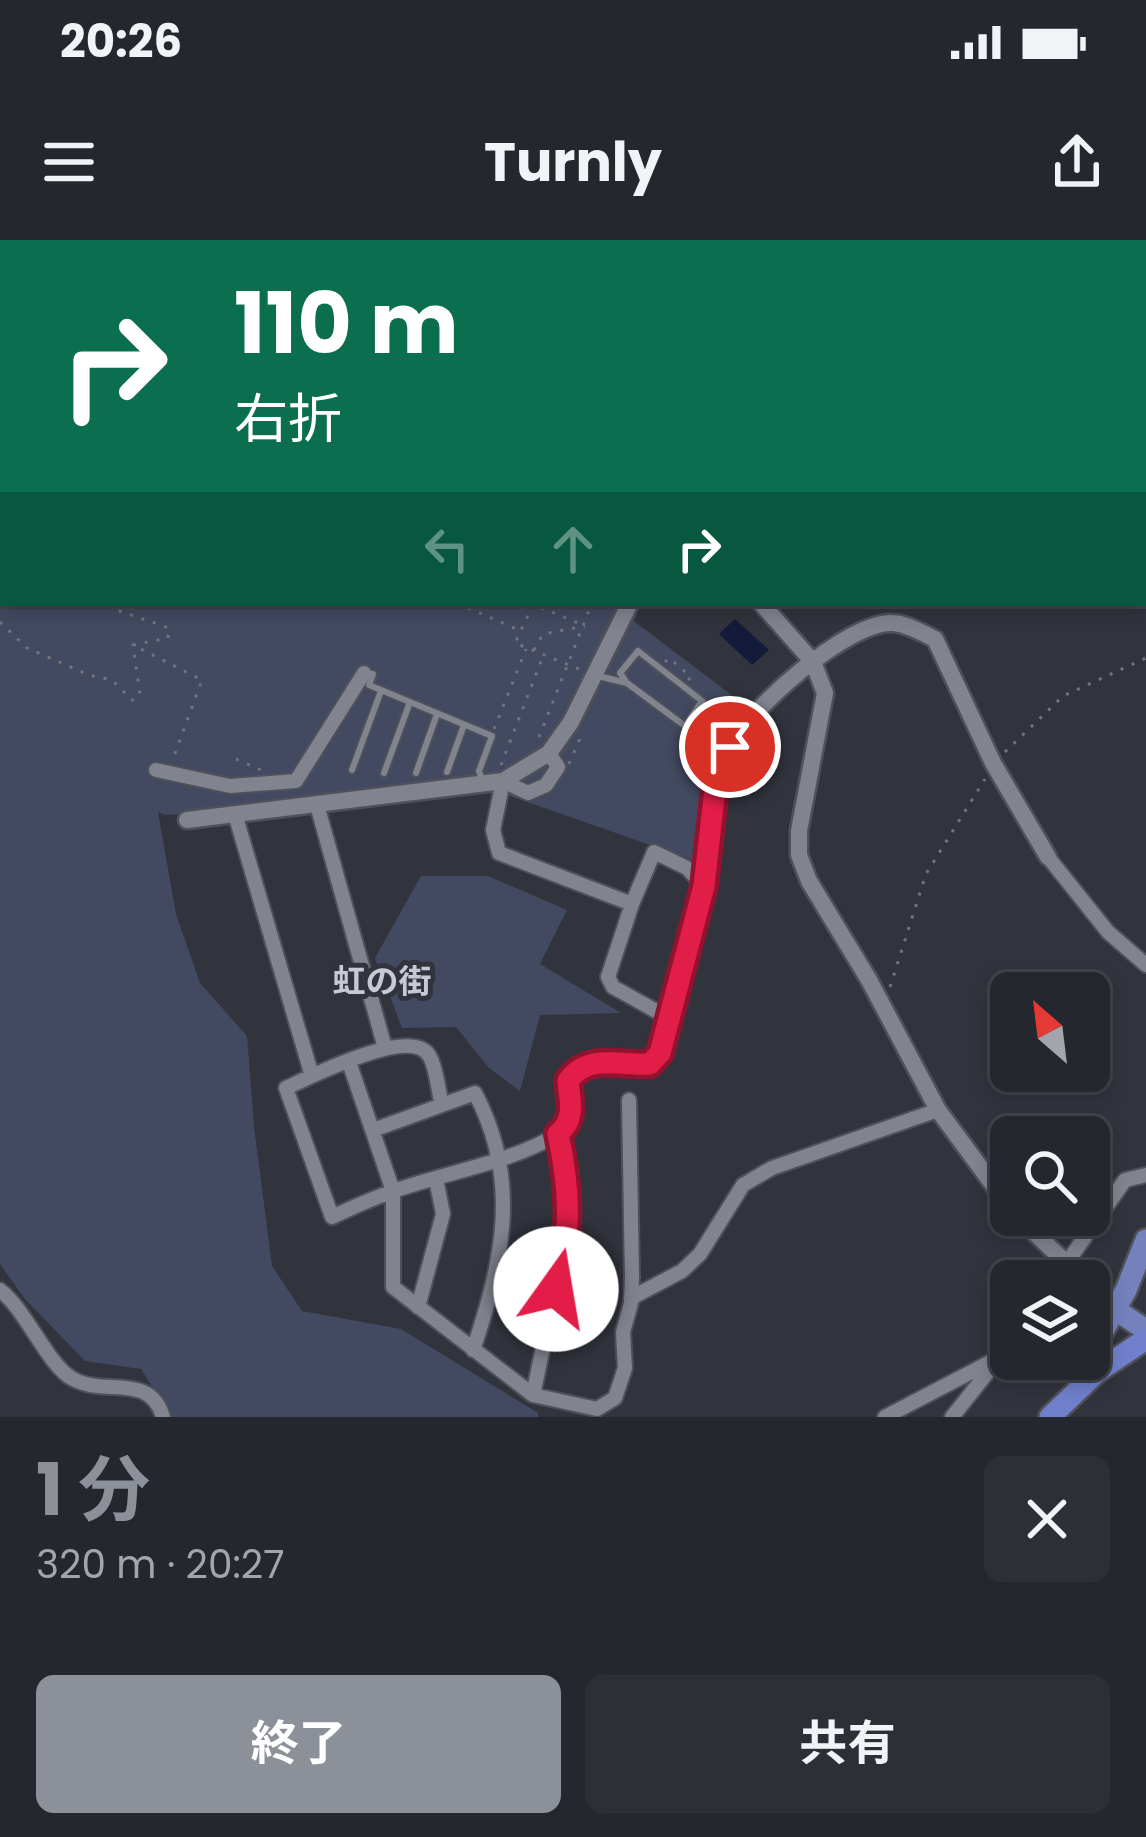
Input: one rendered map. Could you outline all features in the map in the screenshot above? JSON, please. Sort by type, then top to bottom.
[{"type":"highway","points":[[1110,1353],[1146,1334]]},
{"type":"highway","points":[[1049,1417],[1077,1380]]},
{"type":"main road","points":[[1110,1349],[1116,1310],[1146,1240]]},
{"type":"main road","points":[[1116,1310],[1146,1334]]},
{"type":"street","points":[[187,820],[494,783],[571,722],[628,606]]},
{"type":"street","points":[[764,606],[813,662],[825,693],[799,831],[800,855],[809,881],[883,1005],[938,1110],[990,1180]]},
{"type":"street","points":[[442,1105],[430,1054],[419,1046],[385,1048],[286,1088],[332,1216],[558,1134],[572,1112],[568,1081],[572,1073],[597,1062],[650,1064],[660,1053],[704,886],[715,789],[730,747],[745,724],[813,662],[880,624],[896,622],[935,639],[993,764],[1048,857],[1108,932],[1146,965]]},
{"type":"street","points":[[162,771],[230,786],[296,781],[364,673]]},
{"type":"street","points":[[494,783],[493,830],[499,853],[632,904]]},
{"type":"street","points":[[316,805],[385,1048]]},
{"type":"street","points":[[236,814],[312,1076]]},
{"type":"street","points":[[667,1017],[613,988],[608,977],[654,853],[687,868],[704,886]]},
{"type":"street","points":[[349,1062],[393,1191],[393,1287],[533,1395],[597,1409],[615,1398],[625,1368],[623,1332],[632,1298],[629,1100]]},
{"type":"street","points":[[373,1130],[475,1093],[499,1158],[505,1193],[504,1230],[473,1350]]},
{"type":"street","points":[[632,1298],[682,1271],[700,1254],[743,1185],[772,1168],[938,1110]]},
{"type":"street","points":[[533,1395],[571,1219],[558,1134]]},
{"type":"street","points":[[1069,1260],[1125,1180],[1146,1175]]},
{"type":"street","points":[[418,1306],[443,1214],[436,1179]]},
{"type":"street","points":[[1038,1236],[1062,1260]]},
{"type":"street","points":[[0,1290],[65,1374],[95,1386],[138,1388],[152,1395],[163,1417]]},
{"type":"street","points":[[1110,1304],[1116,1310]]},
{"type":"street","points":[[885,1417],[990,1358]]},
{"type":"street","points":[[952,1417],[990,1369]]},
{"type":"lane","points":[[594,675],[627,682],[685,726],[702,701],[638,651],[620,674],[627,682]]},
{"type":"lane","points":[[364,673],[373,674],[369,685],[381,691],[492,736],[479,771],[494,783]]},
{"type":"lane","points":[[352,770],[381,691]]},
{"type":"lane","points":[[384,773],[410,703]]},
{"type":"lane","points":[[416,772],[437,714]]},
{"type":"lane","points":[[447,772],[464,725]]},
{"type":"path","points":[[105,606],[169,628],[167,638],[133,645]]},
{"type":"path","points":[[464,606],[521,631]]},
{"type":"path","points":[[531,606],[515,643],[594,675]]},
{"type":"path","points":[[537,606],[585,626]]},
{"type":"path","points":[[544,745],[591,606]]},
{"type":"path","points":[[0,622],[27,648],[88,675],[112,680],[132,700],[140,694],[133,645]]},
{"type":"path","points":[[533,652],[543,634],[585,626]]},
{"type":"path","points":[[133,645],[202,680],[162,771]]},
{"type":"path","points":[[492,736],[526,648]]},
{"type":"path","points":[[494,783],[543,656]]},
{"type":"path","points":[[883,1005],[926,874],[993,764],[1063,696],[1146,658]]},
{"type":"shaded area","points":[[0,606],[640,606],[634,621],[742,703],[702,769],[699,862],[507,795],[480,792],[158,812],[176,914],[200,983],[247,1036],[272,1266],[302,1311],[401,1329],[538,1417],[171,1417],[141,1369],[85,1361],[24,1298],[0,1264]]},
{"type":"shaded area","points":[[735,619],[769,650],[752,665],[719,634]]},
{"type":"shaded area","points":[[421,876],[488,876],[567,910],[540,964],[621,1013],[540,1015],[520,1091],[488,1067],[456,1027],[402,1028],[375,958]]},
{"type":"district","name":"虹の街","points":[[382,981]]},
{"type":"route","points":[[556,1289],[571,1219],[558,1134],[572,1112],[568,1081],[572,1073],[597,1062],[650,1064],[660,1053],[698,915],[715,789],[730,747]]}]
